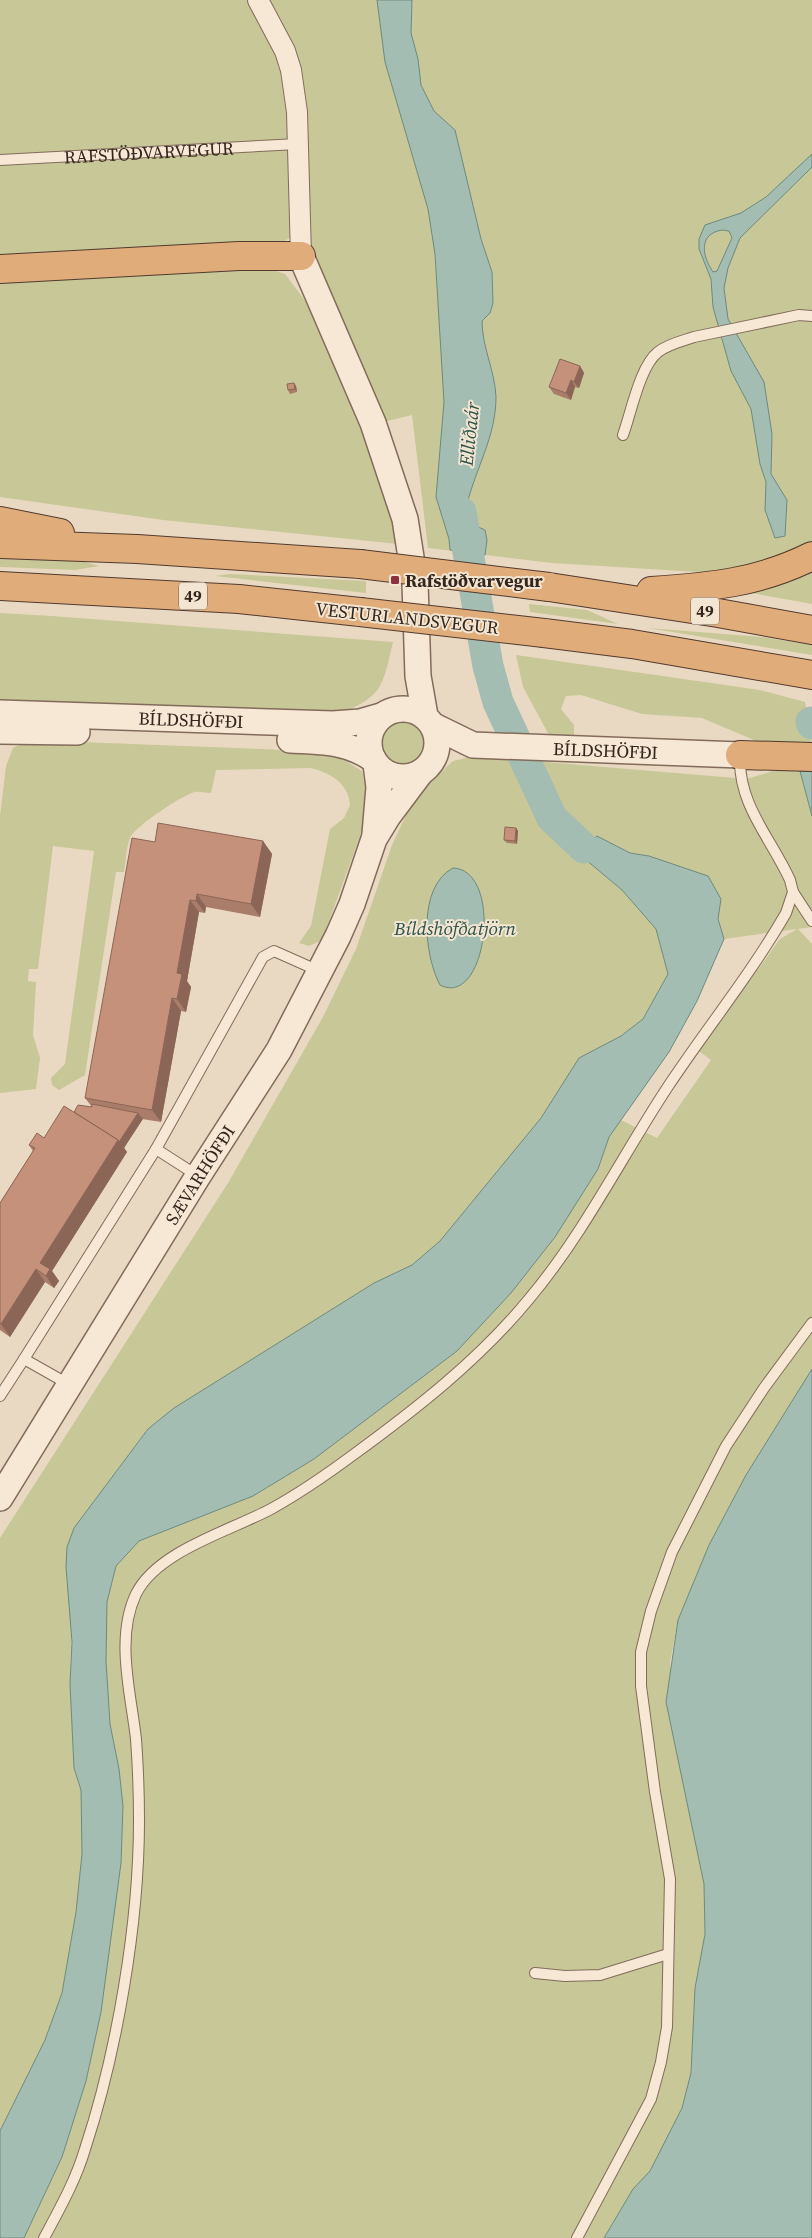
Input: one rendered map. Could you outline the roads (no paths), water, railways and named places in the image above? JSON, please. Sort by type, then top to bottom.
[{"type":"highway","points":[[0,269],[239,256],[301,256]]},
{"type":"highway","points":[[0,520],[137,549]]},
{"type":"highway","name":"49","points":[[0,544],[137,549],[360,564],[597,594],[812,630]]},
{"type":"highway","points":[[597,594],[712,587],[752,579],[789,567],[812,556]]},
{"type":"highway","name":"VESTURLANDSVEGUR","points":[[8,587],[239,599],[360,612],[632,644],[812,676]]},
{"type":"highway","points":[[743,663],[812,689]]},
{"type":"highway","points":[[740,754],[812,757]]},
{"type":"street","points":[[258,0],[285,51],[291,70],[298,144],[301,256],[373,423],[393,478],[411,550],[415,584],[418,676],[429,721],[438,747],[425,769]]},
{"type":"street","points":[[375,761],[370,750],[371,732],[400,694],[416,649]]},
{"type":"street","name":"BÍLDSHÖFÐI","points":[[1,726],[333,724],[360,722],[408,709],[481,745],[740,754]]},
{"type":"street","name":"BÍLDSHÖFÐI","points":[[1,726],[313,740],[351,746],[393,775],[412,776],[481,745]]},
{"type":"street","name":"SÆVARHÖFÐI","points":[[374,839],[379,787],[375,761]]},
{"type":"street","name":"SÆVARHÖFÐI","points":[[0,1498],[198,1176],[279,1050],[320,972],[352,904],[374,839],[388,816],[425,769]]},
{"type":"lane","name":"RAFSTÖÐVARVEGUR","points":[[0,160],[298,144]]},
{"type":"lane","points":[[624,435],[645,368],[651,359],[667,347],[694,337],[766,321],[798,315],[812,316]]},
{"type":"lane","points":[[740,754],[742,785],[748,805],[783,864],[794,892],[812,921]]},
{"type":"lane","points":[[44,2238],[84,2153],[104,2080],[119,2008],[132,1928],[138,1872],[138,1776],[127,1660],[127,1627],[135,1597],[147,1576],[170,1559],[269,1510],[318,1481],[408,1415],[475,1357],[505,1327],[532,1296],[573,1239],[651,1113],[779,926],[794,892]]},
{"type":"lane","points":[[0,1396],[156,1149],[263,957],[274,951],[320,972]]},
{"type":"lane","points":[[156,1149],[198,1176]]},
{"type":"lane","points":[[577,2238],[651,2098],[662,2062],[667,2027],[668,1954],[671,1923],[670,1880],[640,1686],[641,1652],[651,1611],[672,1552],[726,1446],[764,1388],[812,1323]]},
{"type":"lane","points":[[24,1359],[70,1386]]},
{"type":"lane","points":[[535,1973],[565,1976],[600,1975],[668,1954]]},
{"type":"water","points":[[377,0],[412,0],[411,33],[418,59],[421,85],[434,111],[455,130],[481,239],[492,272],[493,303],[490,313],[482,321],[484,340],[495,387],[495,411],[489,439],[467,504],[476,526],[485,530],[487,540],[485,555],[450,550],[449,539],[436,497],[444,402],[435,254],[428,209],[385,62]]},
{"type":"water","points":[[812,154],[812,167],[740,238],[728,268],[724,288],[728,319],[764,382],[772,434],[771,474],[787,500],[785,536],[775,538],[765,510],[766,482],[760,464],[751,409],[731,371],[713,307],[711,279],[699,249],[699,239],[705,225],[741,213],[766,197]],"holes":[[[729,231],[732,238],[717,271],[713,272],[706,259],[704,246],[709,236],[714,232]]]},
{"type":"water","points":[[800,771],[812,771],[812,816]]},
{"type":"water","points":[[597,836],[630,853],[649,856],[708,876],[721,899],[718,919],[724,939],[697,1001],[669,1052],[609,1137],[598,1169],[555,1237],[511,1293],[457,1351],[314,1459],[253,1496],[139,1541],[116,1566],[107,1602],[106,1661],[110,1724],[119,1769],[123,1806],[121,1863],[101,2012],[86,2081],[62,2157],[24,2238],[0,2238],[0,2131],[45,2040],[62,1993],[76,1912],[82,1854],[81,1790],[74,1768],[70,1684],[72,1642],[66,1567],[67,1547],[74,1528],[148,1429],[174,1408],[374,1283],[412,1265],[440,1241],[541,1118],[579,1058],[621,1036],[643,1019],[668,974],[656,929],[622,890],[585,859],[584,848]]},
{"type":"water","name":"Bíldshöfðatjörn","points":[[453,868],[469,875],[479,891],[484,912],[483,936],[478,959],[469,977],[456,987],[440,985],[434,972],[430,957],[427,922],[429,905],[434,890],[441,877]]},
{"type":"water","points":[[812,1369],[812,2238],[604,2238],[633,2189],[650,2171],[682,2108],[691,2073],[695,1988],[705,1934],[704,1884],[666,1702],[678,1620],[709,1545],[746,1475]]},
{"type":"waterway","name":"Elliðaár","points":[[461,512],[488,666],[498,702],[552,818],[584,848]]},
{"type":"place","name":"Rafstöðvarvegur","points":[[395,580]]}]
